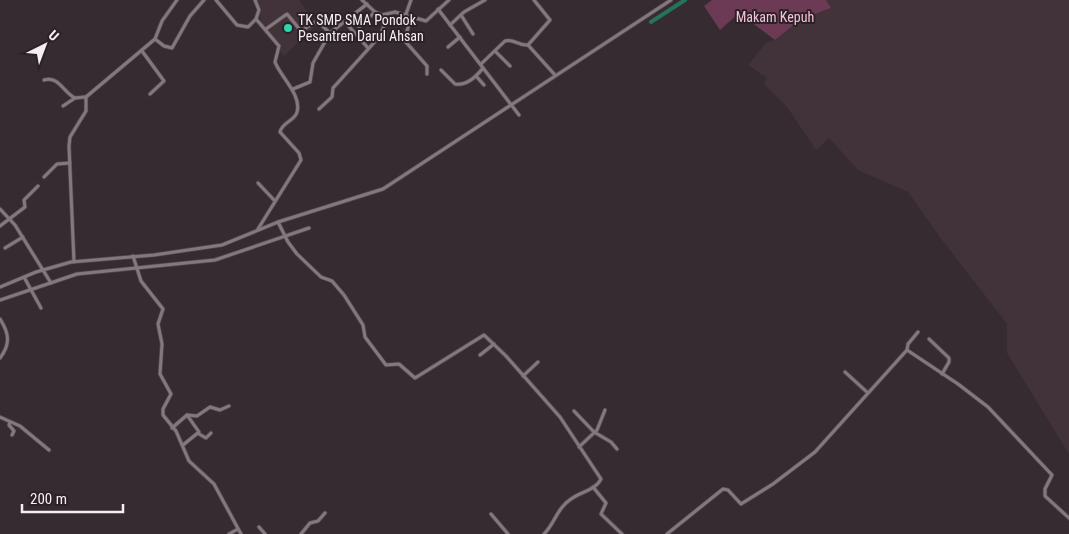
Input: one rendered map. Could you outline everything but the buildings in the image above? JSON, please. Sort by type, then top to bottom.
[{"type":"street","points":[[63,106],[75,98],[86,97],[155,39],[162,21],[177,0]]},
{"type":"street","points":[[155,39],[164,46],[172,48],[190,16],[204,0]]},
{"type":"street","points":[[216,0],[237,25],[248,27],[256,19],[259,10],[255,0]]},
{"type":"street","points":[[362,0],[375,12],[382,15],[395,12],[427,20],[449,0]]},
{"type":"street","points":[[411,0],[410,15],[404,40],[427,66],[427,74]]},
{"type":"street","points":[[450,25],[461,15],[485,0]]},
{"type":"street","points":[[441,70],[456,85],[467,82],[476,76],[482,66],[507,40],[520,46],[528,45],[550,20],[534,0]]},
{"type":"street","points":[[0,286],[74,262],[134,257],[212,247],[383,189],[671,0]]},
{"type":"street","points":[[293,90],[310,82],[313,63],[330,33],[367,4]]},
{"type":"street","points":[[438,9],[519,114]]},
{"type":"street","points":[[359,27],[375,12]]},
{"type":"street","points":[[266,29],[286,14],[301,30],[317,21],[330,33]]},
{"type":"street","points":[[319,109],[332,97],[333,88],[380,36],[385,26],[382,15]]},
{"type":"street","points":[[461,15],[474,34]]},
{"type":"street","points":[[256,19],[279,46],[275,62],[293,90],[298,112],[280,130],[299,153],[301,160],[274,200],[258,230]]},
{"type":"street","points":[[345,22],[368,48]]},
{"type":"street","points":[[448,47],[460,37]]},
{"type":"street","points":[[528,45],[556,75]]},
{"type":"street","points":[[142,51],[164,79],[163,84],[150,94]]},
{"type":"street","points":[[495,51],[510,66]]},
{"type":"street","points":[[476,76],[484,85]]},
{"type":"street","points":[[44,80],[51,78],[75,98]]},
{"type":"street","points":[[74,262],[68,162],[70,137],[86,111],[86,97]]},
{"type":"street","points":[[44,177],[61,162],[68,162]]},
{"type":"street","points":[[258,183],[274,200]]},
{"type":"street","points":[[0,226],[24,207],[24,200],[38,186]]},
{"type":"street","points":[[0,209],[23,237],[50,282]]},
{"type":"street","points":[[279,223],[284,236],[314,272],[323,278],[331,280],[338,287],[363,326],[365,337],[386,365],[399,364],[415,378],[480,336],[486,336],[564,422],[579,448],[600,476],[600,482],[572,498],[560,508],[544,534]]},
{"type":"street","points":[[0,300],[77,274],[215,260],[309,228]]},
{"type":"street","points":[[5,248],[23,237]]},
{"type":"street","points":[[134,257],[141,281],[163,309],[158,324],[162,344],[160,374],[171,394],[162,413],[183,445],[189,461],[214,484],[241,534]]},
{"type":"street","points":[[25,278],[41,308]]},
{"type":"street","points":[[0,319],[8,339],[7,346],[0,357]]},
{"type":"street","points":[[667,534],[723,489],[728,490],[741,504],[773,484],[815,452],[906,350],[908,344],[918,332]]},
{"type":"street","points":[[929,339],[949,358],[948,365],[942,374]]},
{"type":"street","points":[[480,356],[494,344]]},
{"type":"street","points":[[906,350],[973,394],[1002,419],[1050,473],[1052,478],[1045,489],[1045,496],[1069,518]]},
{"type":"street","points":[[523,376],[538,362]]},
{"type":"street","points":[[845,372],[868,393]]},
{"type":"street","points":[[172,428],[187,415],[197,416],[210,407],[220,410],[229,406]]},
{"type":"street","points":[[579,448],[601,423],[605,410]]},
{"type":"street","points":[[574,412],[594,432],[611,442],[617,449]]},
{"type":"street","points":[[187,415],[199,434],[206,438],[211,433]]},
{"type":"street","points":[[0,417],[24,429],[48,450]]},
{"type":"street","points":[[10,422],[9,425],[14,431],[12,435]]},
{"type":"street","points":[[183,445],[199,434]]},
{"type":"street","points":[[593,487],[606,503],[601,514],[622,534]]},
{"type":"street","points":[[301,534],[310,523],[318,521],[325,513]]},
{"type":"street","points":[[491,514],[508,534]]},
{"type":"street","points":[[259,527],[265,534]]},
{"type":"street","points":[[228,534],[238,529]]},
{"type":"shaded area","name":"TK SMP SMA Pondok Pesantren Darul Ahsan","points":[[256,0],[299,0],[317,25],[284,56],[264,31]]},
{"type":"shaded area","points":[[826,0],[1069,0],[1069,454],[1007,353],[1007,324],[942,240],[908,192],[858,170],[829,138],[816,150],[787,107],[764,84],[767,78],[748,65],[766,43],[775,40],[800,20],[831,8]]},
{"type":"green space","name":"Makam Kepuh","points":[[712,0],[826,0],[831,8],[800,20],[775,40],[739,13],[720,30],[704,6]]},
{"type":"waterway","points":[[651,22],[685,0]]},
{"type":"place","name":"TK SMP SMA Pondok Pesantren Darul Ahsan","points":[[288,28]]}]
